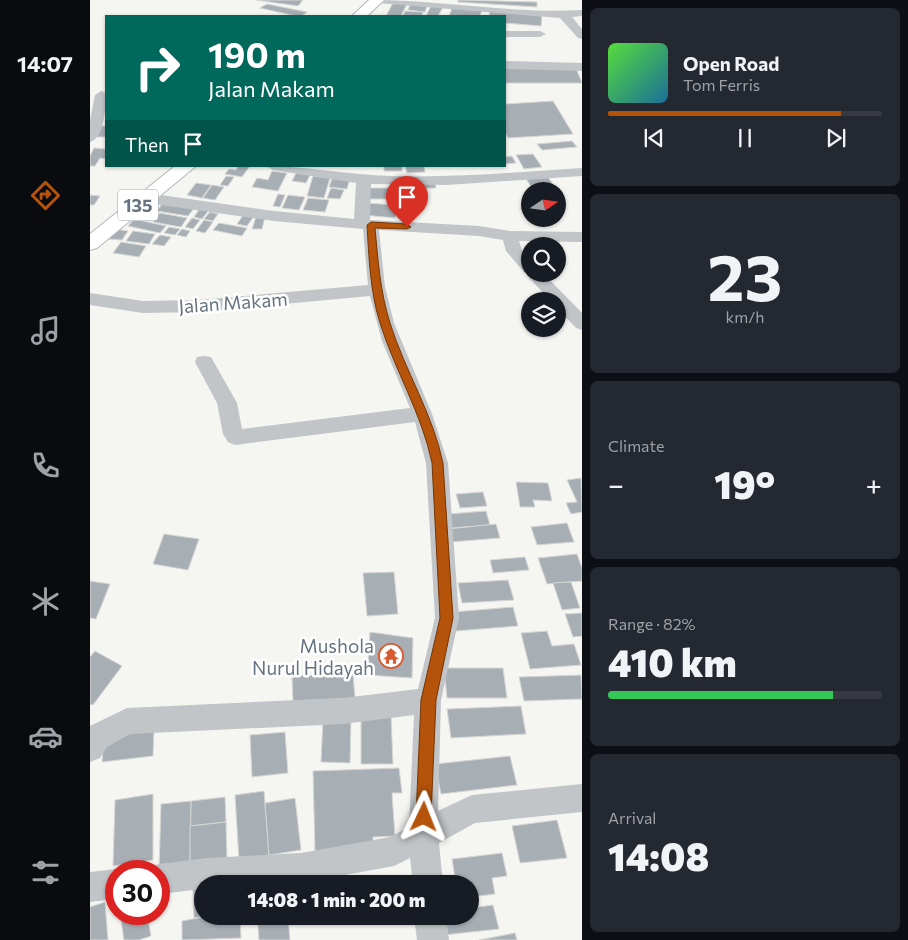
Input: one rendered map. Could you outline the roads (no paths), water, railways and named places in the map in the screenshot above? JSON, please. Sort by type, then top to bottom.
[{"type":"main road","points":[[360,15],[377,0]]},
{"type":"main road","name":"135","points":[[90,244],[180,169]]},
{"type":"street","points":[[377,0],[564,15],[582,13]]},
{"type":"street","points":[[564,15],[582,36]]},
{"type":"street","points":[[506,34],[540,34]]},
{"type":"street","points":[[506,65],[582,67]]},
{"type":"street","points":[[90,138],[98,116],[101,95]]},
{"type":"street","points":[[90,144],[105,145]]},
{"type":"street","points":[[280,167],[364,179],[491,178],[582,172]]},
{"type":"street","points":[[364,179],[366,224],[376,290],[385,324],[433,440],[438,463],[447,618],[428,700],[423,836],[427,875]]},
{"type":"street","points":[[147,198],[274,216],[479,231],[510,236],[582,238]]},
{"type":"street","points":[[510,236],[514,251],[521,258]]},
{"type":"street","points":[[543,282],[582,324]]},
{"type":"street","name":"Jalan Makam","points":[[90,299],[143,307],[198,306],[376,290]]},
{"type":"street","points":[[204,362],[227,403],[235,437],[241,438],[422,414]]},
{"type":"street","points":[[90,748],[97,737],[127,721],[343,711],[428,700]]},
{"type":"street","points":[[170,878],[207,873],[301,868],[394,851],[472,809],[582,798]]},
{"type":"street","points":[[90,887],[105,885]]},
{"type":"street","points":[[431,925],[433,940]]},
{"type":"place","name":"Mushola Nurul Hidayah","points":[[391,656]]}]
